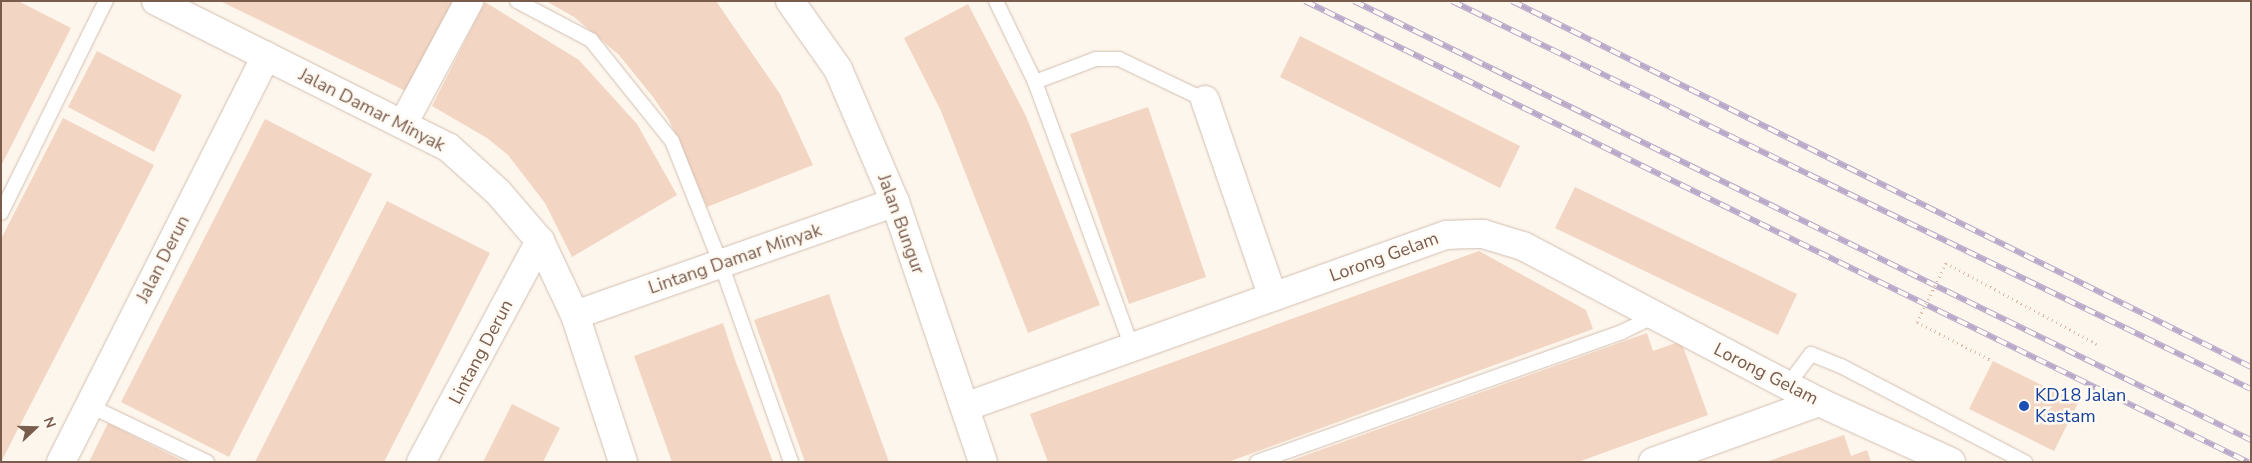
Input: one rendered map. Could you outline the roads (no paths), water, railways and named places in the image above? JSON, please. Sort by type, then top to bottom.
[{"type":"street","name":"Jalan Damar Minyak","points":[[156,1],[448,147],[498,192],[540,242],[575,315],[623,462]]},
{"type":"street","points":[[404,124],[469,1]]},
{"type":"street","name":"Jalan Bungur","points":[[790,1],[838,69],[895,202],[983,462]]},
{"type":"street","name":"Jalan Derun","points":[[61,462],[88,405],[266,56]]},
{"type":"street","points":[[1206,100],[1273,297]]},
{"type":"street","name":"Lintang Damar Minyak","points":[[575,315],[895,202]]},
{"type":"street","name":"Lorong Gelam","points":[[965,407],[1446,235],[1483,234],[1523,246],[1819,402],[1952,462]]},
{"type":"street","name":"Lintang Derun","points":[[422,462],[540,242]]},
{"type":"street","points":[[1653,462],[1819,402]]},
{"type":"lane","points":[[1,213],[106,1]]},
{"type":"lane","points":[[517,1],[591,40],[672,141],[721,264],[791,462]]},
{"type":"lane","points":[[996,1],[1036,82],[1132,347]]},
{"type":"lane","points":[[1036,82],[1096,59],[1119,59],[1206,100]]},
{"type":"lane","points":[[1257,462],[1622,332],[1655,316]]},
{"type":"lane","points":[[1788,386],[1801,364],[1811,354],[1841,366],[2025,462]]},
{"type":"lane","points":[[88,405],[207,462]]},
{"type":"railway","points":[[1305,1],[2248,462]]},
{"type":"railway","points":[[1354,1],[2251,440]]},
{"type":"railway","points":[[1452,1],[2251,389]]},
{"type":"railway","points":[[1512,1],[2251,367]]},
{"type":"place","name":"KD18 Jalan Kastam","points":[[2024,406]]}]
